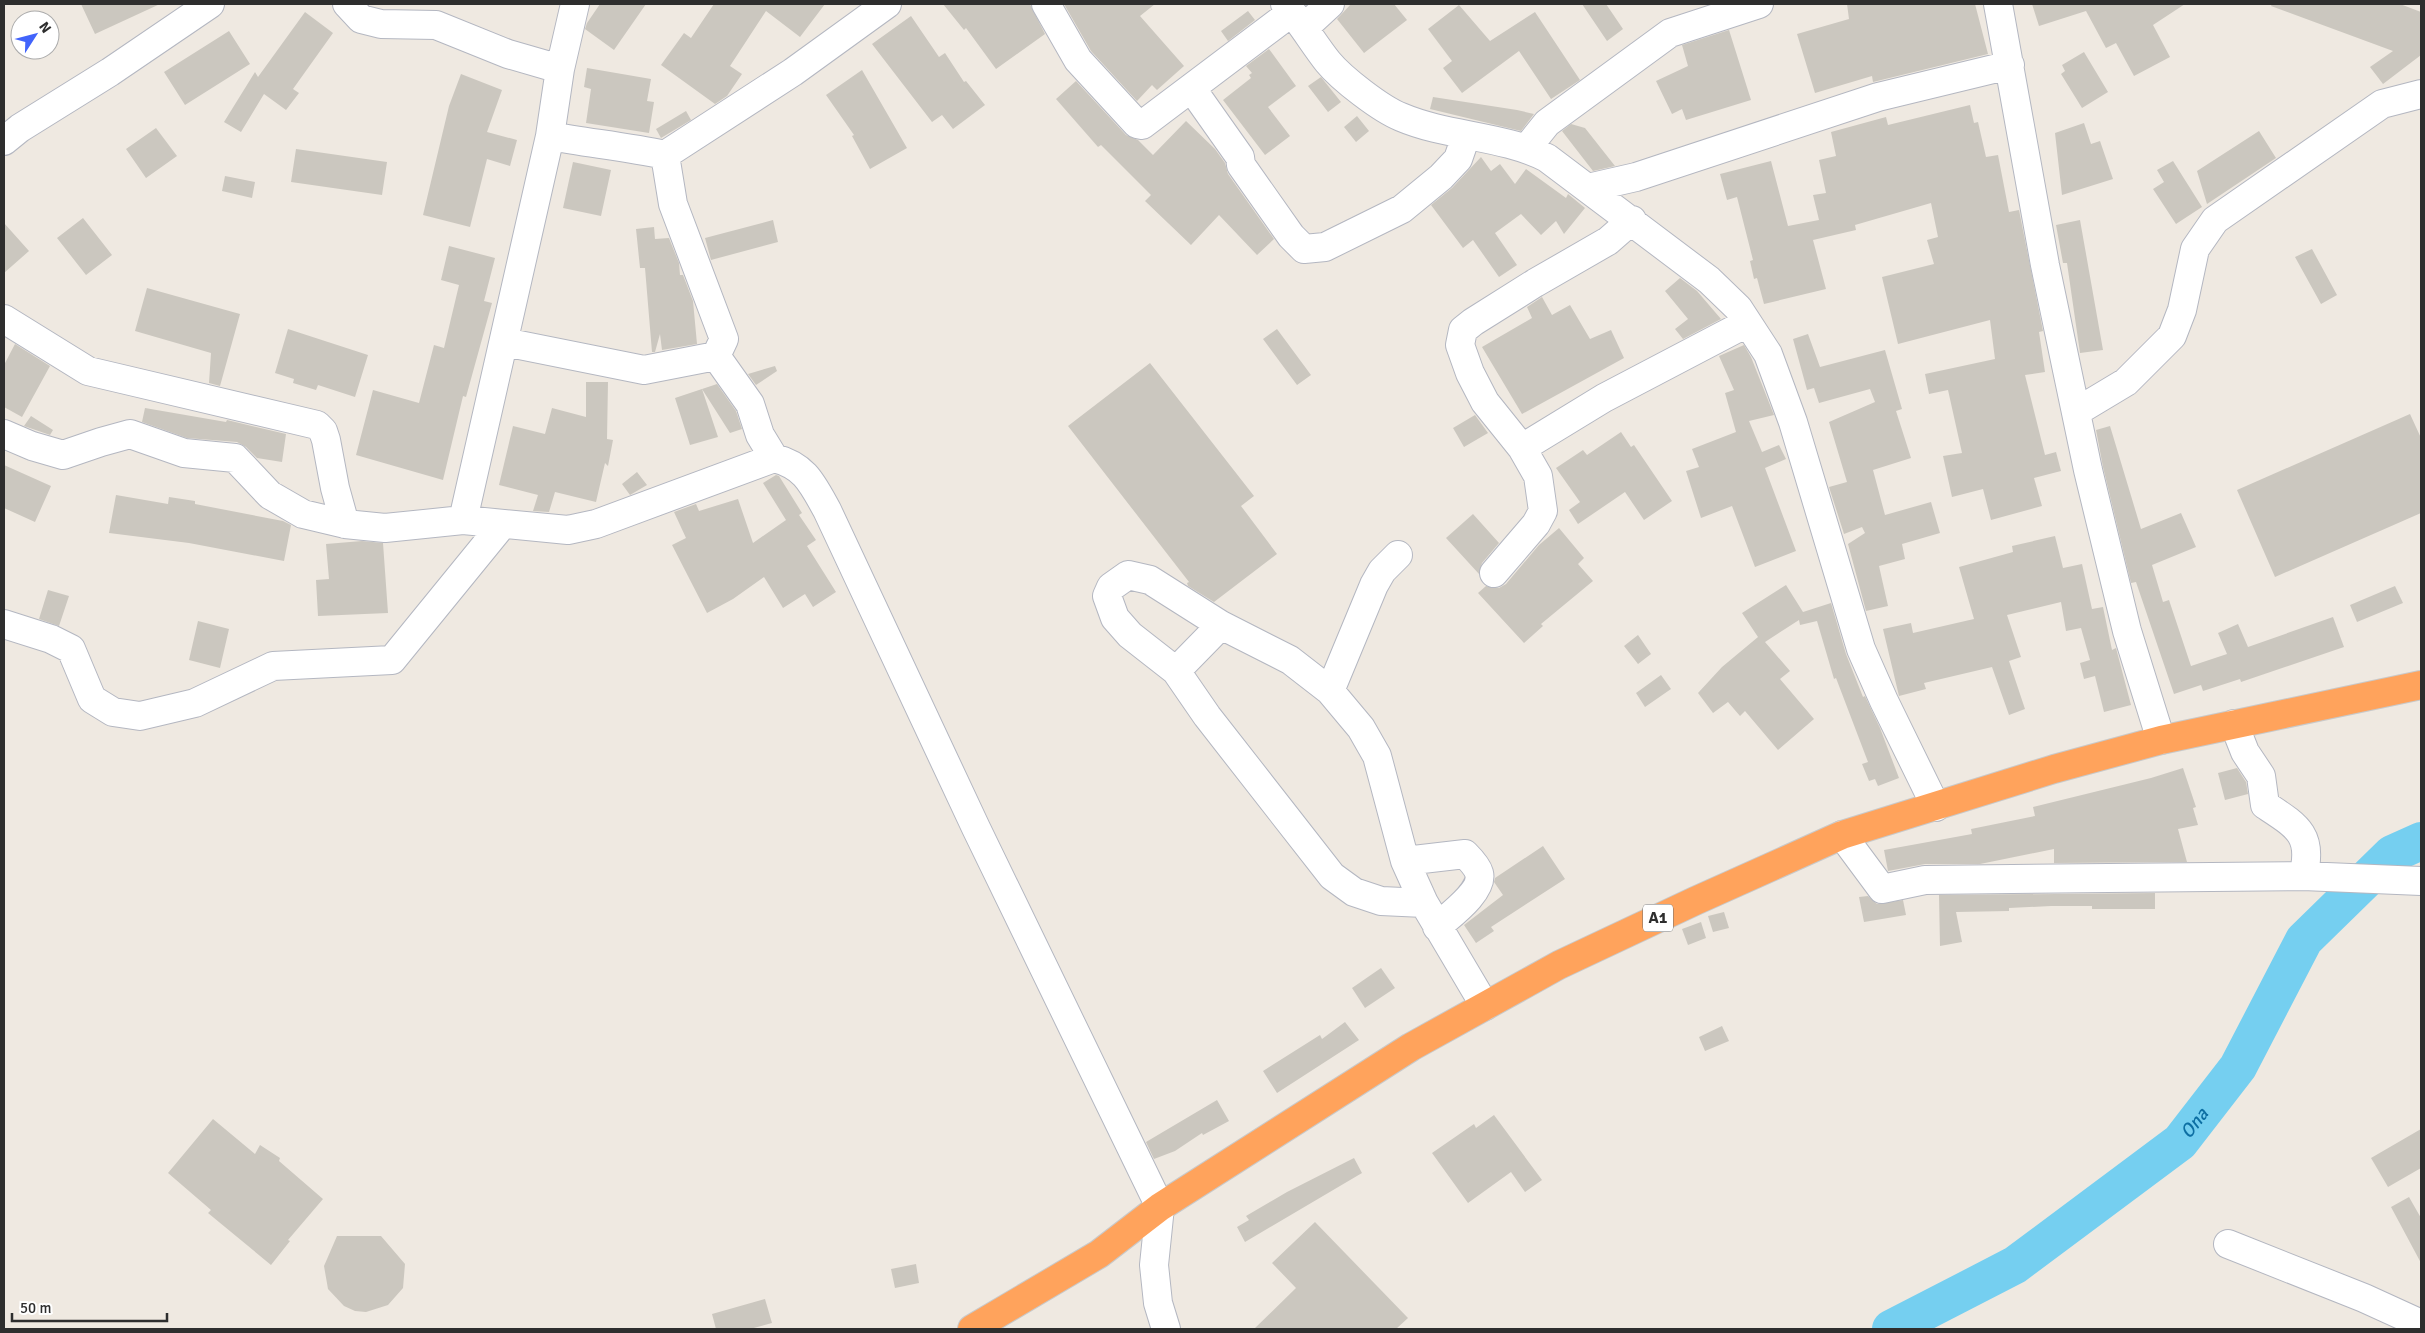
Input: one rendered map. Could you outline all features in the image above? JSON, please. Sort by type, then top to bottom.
[{"type":"highway","name":"A1","points":[[972,1329],[1099,1254],[1160,1207],[1411,1047],[1559,965],[1694,901],[1842,836],[2054,769],[2161,740],[2421,685]]},
{"type":"street","points":[[4,140],[110,72],[210,4]]},
{"type":"street","points":[[347,4],[361,19],[381,24],[436,25],[508,54],[560,68]]},
{"type":"street","points":[[462,520],[550,136],[560,68],[575,4]]},
{"type":"street","points":[[550,136],[599,146],[631,148],[665,155],[793,72],[887,4]]},
{"type":"street","points":[[1046,4],[1078,60],[1137,124],[1142,125],[1294,15],[1330,4]]},
{"type":"street","points":[[1998,4],[2045,265],[2088,470],[2127,631],[2161,740]]},
{"type":"street","points":[[1527,148],[1547,123],[1670,32],[1744,6]]},
{"type":"street","points":[[1294,15],[1329,63],[1363,93],[1400,117],[1466,136],[1527,148],[1548,158],[1709,280],[1738,308],[1768,354],[1793,422],[1861,649],[1884,701],[1936,807]]},
{"type":"street","points":[[1588,188],[1636,177],[1878,97],[2010,65]]},
{"type":"street","points":[[1192,89],[1240,157],[1241,165],[1291,236],[1304,249],[1325,247],[1402,209],[1441,177],[1458,159],[1466,136]]},
{"type":"street","points":[[2076,412],[2126,382],[2172,336],[2182,310],[2195,248],[2215,220],[2382,104],[2421,94]]},
{"type":"street","points":[[665,155],[673,204],[724,339],[716,356]]},
{"type":"street","points":[[1494,573],[1536,524],[1543,511],[1538,476],[1522,448],[1485,402],[1470,373],[1460,345],[1463,330],[1528,288],[1608,241],[1632,220]]},
{"type":"street","points":[[4,319],[88,371],[317,425],[323,431],[326,440],[335,488],[345,524]]},
{"type":"street","points":[[1522,448],[1604,398],[1747,323]]},
{"type":"street","points":[[504,342],[644,370],[716,356]]},
{"type":"street","points":[[716,356],[750,404],[760,435],[774,458]]},
{"type":"street","points":[[4,434],[32,446],[64,455],[130,434],[184,453],[235,458],[270,495],[303,514],[345,524],[385,528],[462,520],[568,530],[596,524],[774,458],[792,463],[809,478],[827,510],[976,828],[1160,1207],[1154,1265],[1158,1303],[1166,1329]]},
{"type":"street","points":[[4,624],[52,639],[71,649],[92,699],[113,712],[140,716],[195,703],[273,666],[392,660],[502,525]]},
{"type":"street","points":[[1330,691],[1374,585],[1382,571],[1398,554]]},
{"type":"street","points":[[1424,903],[1381,901],[1354,892],[1332,876],[1207,716],[1176,671],[1130,635],[1115,618],[1107,596],[1111,587],[1128,575],[1150,580],[1221,626],[1290,660],[1330,691],[1361,728],[1377,756],[1405,861],[1424,903],[1485,1006]]},
{"type":"street","points":[[1176,671],[1221,626]]},
{"type":"street","points":[[2234,724],[2245,752],[2261,776],[2265,805],[2294,824],[2305,838],[2307,860],[2303,876]]},
{"type":"street","points":[[1842,836],[1882,889],[1925,880],[2303,876],[2411,880]]},
{"type":"street","points":[[1405,861],[1466,854],[1479,873],[1479,882],[1470,898],[1438,926]]},
{"type":"street","points":[[2228,1244],[2364,1298],[2421,1324]]},
{"type":"building","points":[[81,4],[160,4],[95,34]]},
{"type":"building","points":[[600,4],[646,4],[614,50],[585,29]]},
{"type":"building","points":[[714,4],[825,4],[800,37],[766,11],[730,66],[742,74],[727,96],[715,104],[661,65],[684,33],[691,38]]},
{"type":"building","points":[[943,4],[1030,4],[1045,34],[996,69],[966,28],[964,30]]},
{"type":"building","points":[[1064,4],[1155,4],[1140,16],[1184,66],[1157,90],[1152,85],[1137,101],[1091,51]]},
{"type":"building","points":[[1351,4],[1394,4],[1407,20],[1364,53],[1337,19]]},
{"type":"building","points":[[1582,4],[1606,4],[1623,29],[1607,41]]},
{"type":"building","points":[[1847,4],[1975,4],[1988,54],[1873,82],[1872,76],[1815,93],[1797,34],[1849,19]]},
{"type":"building","points":[[2032,4],[2185,4],[2153,25],[2170,57],[2134,76],[2116,43],[2106,48],[2086,11],[2039,26]]},
{"type":"building","points":[[2272,4],[2400,4],[2421,12],[2421,55],[2383,84],[2370,67],[2393,51],[2271,6]]},
{"type":"building","points":[[1459,5],[1490,41],[1535,12],[1580,80],[1551,99],[1519,51],[1462,93],[1443,68],[1452,61],[1428,29]]},
{"type":"building","points":[[1248,11],[1255,20],[1228,41],[1221,31]]},
{"type":"building","points":[[305,12],[333,33],[293,89],[299,93],[286,110],[264,94],[241,132],[224,122],[255,72],[258,77]]},
{"type":"building","points":[[911,16],[939,57],[945,53],[964,82],[966,81],[985,105],[953,129],[942,115],[932,122],[872,44]]},
{"type":"building","points":[[1729,30],[1751,100],[1686,120],[1682,109],[1672,114],[1656,81],[1688,66],[1682,45]]},
{"type":"building","points":[[229,31],[250,64],[185,105],[164,72]]},
{"type":"building","points":[[1269,49],[1296,86],[1268,107],[1290,136],[1265,155],[1223,100],[1251,78],[1249,75],[1252,73],[1246,66]]},
{"type":"building","points":[[2084,52],[2108,92],[2082,108],[2061,74],[2065,71],[2062,65]]},
{"type":"building","points":[[587,68],[651,79],[647,101],[654,102],[649,133],[586,123],[591,89],[584,87]]},
{"type":"building","points":[[862,70],[907,148],[870,169],[852,136],[854,135],[826,95]]},
{"type":"building","points":[[461,74],[502,90],[487,132],[517,140],[510,166],[487,159],[470,227],[423,215],[449,106]]},
{"type":"building","points":[[1321,77],[1341,102],[1328,112],[1308,86]]},
{"type":"building","points":[[1076,81],[1126,135],[1138,140],[1153,155],[1186,121],[1215,149],[1225,163],[1228,174],[1274,239],[1257,255],[1219,215],[1191,245],[1145,201],[1151,195],[1101,145],[1098,147],[1056,99]]},
{"type":"building","points":[[1433,97],[1534,114],[1521,131],[1430,109]]},
{"type":"building","points":[[1970,105],[1974,123],[1978,122],[1986,157],[1998,155],[2009,212],[2019,210],[2043,331],[2039,332],[2045,372],[2025,375],[2045,455],[2056,452],[2061,471],[2034,478],[2042,506],[1991,520],[1983,489],[1952,497],[1943,456],[1962,453],[1948,390],[1929,394],[1925,374],[1995,359],[1990,320],[1898,344],[1882,277],[1934,264],[1927,240],[1938,237],[1931,203],[1855,225],[1856,230],[1813,240],[1826,289],[1764,304],[1757,278],[1754,279],[1750,261],[1753,260],[1737,197],[1727,200],[1720,174],[1771,161],[1788,226],[1819,220],[1813,195],[1826,193],[1819,160],[1836,156],[1831,132],[1886,117],[1888,125]]},
{"type":"building","points":[[686,111],[691,120],[661,138],[656,129]]},
{"type":"building","points":[[1357,116],[1369,131],[1356,142],[1344,127]]},
{"type":"building","points":[[2084,123],[2091,144],[2100,141],[2113,179],[2062,195],[2055,133]]},
{"type":"building","points":[[1571,124],[1585,128],[1615,166],[1593,171],[1562,131]]},
{"type":"building","points":[[156,128],[177,156],[146,178],[126,149]]},
{"type":"building","points":[[2259,131],[2276,158],[2207,204],[2197,171]]},
{"type":"building","points":[[296,149],[387,162],[382,195],[291,182]]},
{"type":"building","points":[[1481,157],[1491,171],[1500,164],[1515,184],[1526,169],[1566,198],[1568,194],[1585,208],[1564,234],[1556,221],[1541,235],[1521,214],[1495,233],[1517,265],[1499,277],[1473,240],[1463,248],[1431,205],[1452,188]]},
{"type":"building","points":[[2173,161],[2202,207],[2176,224],[2153,189],[2164,182],[2157,170]]},
{"type":"building","points":[[573,162],[611,170],[601,216],[563,208]]},
{"type":"building","points":[[225,176],[255,182],[252,198],[222,191]]},
{"type":"building","points":[[83,218],[112,255],[86,275],[57,238]]},
{"type":"building","points":[[773,220],[778,242],[711,260],[705,238]]},
{"type":"building","points":[[2080,220],[2103,350],[2080,353],[2067,263],[2063,263],[2056,225]]},
{"type":"building","points":[[4,223],[29,251],[4,273]]},
{"type":"building","points":[[654,227],[655,239],[669,238],[679,263],[680,275],[683,275],[693,301],[697,344],[662,350],[660,334],[655,352],[652,352],[645,268],[640,268],[636,229]]},
{"type":"building","points":[[449,246],[495,258],[484,301],[492,303],[466,397],[463,396],[443,480],[356,455],[373,390],[419,403],[434,345],[444,348],[459,285],[441,280]]},
{"type":"building","points":[[2312,249],[2337,295],[2321,304],[2295,257]]},
{"type":"building","points":[[1680,278],[1697,291],[1721,319],[1683,339],[1675,329],[1688,319],[1665,291]]},
{"type":"building","points":[[147,288],[240,314],[220,386],[209,383],[211,353],[135,331]]},
{"type":"building","points":[[1542,297],[1552,315],[1570,305],[1590,339],[1611,330],[1624,358],[1522,414],[1482,347],[1532,318],[1527,307]]},
{"type":"building","points":[[288,329],[368,355],[355,397],[318,385],[316,390],[293,383],[294,379],[275,373]]},
{"type":"building","points":[[1277,329],[1311,375],[1297,385],[1263,339]]},
{"type":"building","points":[[1808,334],[1820,367],[1885,350],[1902,409],[1896,411],[1911,458],[1873,470],[1885,515],[1931,502],[1940,533],[1902,544],[1905,559],[1879,566],[1888,606],[1866,611],[1848,544],[1865,533],[1862,527],[1844,534],[1829,487],[1847,482],[1829,422],[1875,402],[1870,389],[1819,403],[1814,388],[1807,390],[1793,339]]},
{"type":"building","points":[[15,344],[50,366],[22,417],[4,407],[4,365]]},
{"type":"building","points":[[1744,345],[1751,357],[1774,415],[1749,421],[1762,452],[1779,445],[1786,459],[1765,468],[1796,551],[1755,567],[1732,506],[1701,518],[1686,471],[1699,467],[1692,449],[1736,432],[1725,393],[1734,390],[1719,356]]},
{"type":"building","points":[[1150,363],[1254,496],[1241,506],[1277,554],[1214,602],[1188,586],[1187,583],[1189,582],[1068,426]]},
{"type":"building","points":[[775,366],[777,371],[756,385],[748,374]]},
{"type":"building","points":[[586,382],[608,382],[607,439],[613,440],[608,466],[605,463],[596,502],[555,492],[549,512],[533,511],[538,495],[499,485],[513,426],[545,434],[552,408],[586,417]]},
{"type":"building","points":[[717,384],[736,411],[742,429],[730,433],[702,389]]},
{"type":"building","points":[[702,389],[718,437],[690,445],[675,398]]},
{"type":"building","points":[[145,408],[226,422],[227,420],[286,434],[282,462],[257,458],[246,447],[237,442],[187,438],[142,422]]},
{"type":"building","points":[[2410,414],[2421,438],[2421,513],[2275,577],[2237,490]]},
{"type":"building","points":[[1475,415],[1488,433],[1464,447],[1453,428]]},
{"type":"building","points":[[31,416],[53,430],[50,435],[24,426]]},
{"type":"building","points":[[2110,426],[2141,529],[2181,513],[2196,547],[2152,565],[2163,602],[2169,600],[2191,666],[2227,654],[2218,633],[2238,624],[2248,647],[2333,617],[2344,647],[2241,682],[2240,679],[2203,691],[2201,685],[2174,694],[2136,582],[2131,583],[2103,467],[2096,430]]},
{"type":"building","points":[[1621,432],[1631,447],[1634,445],[1672,501],[1644,520],[1625,492],[1578,524],[1569,510],[1580,502],[1556,468],[1583,450],[1587,455]]},
{"type":"building","points":[[4,465],[51,486],[35,522],[4,508]]},
{"type":"building","points":[[637,472],[647,485],[630,495],[622,484]]},
{"type":"building","points":[[776,475],[779,476],[802,513],[799,515],[816,540],[807,546],[836,592],[813,607],[805,594],[783,608],[764,577],[733,599],[707,613],[672,545],[686,538],[674,512],[696,504],[699,511],[738,499],[753,543],[786,520],[763,483]]},
{"type":"building","points":[[116,495],[168,504],[169,497],[195,501],[195,504],[283,521],[291,525],[284,561],[189,543],[109,533]]},
{"type":"building","points":[[1473,514],[1499,543],[1482,563],[1479,574],[1446,538]]},
{"type":"building","points":[[1559,528],[1584,558],[1578,564],[1593,581],[1541,624],[1543,626],[1524,643],[1478,593],[1486,586],[1499,588],[1506,584],[1539,545]]},
{"type":"building","points":[[2055,536],[2063,568],[2082,564],[2092,609],[2103,607],[2112,650],[2116,648],[2131,705],[2104,712],[2095,676],[2084,679],[2080,663],[2090,660],[2081,628],[2066,631],[2061,602],[2007,615],[2021,657],[2009,661],[2025,709],[2009,715],[1992,667],[1924,683],[1926,689],[1899,696],[1883,629],[1911,623],[1913,633],[1974,619],[1959,567],[2013,552],[2012,546]]},
{"type":"building","points":[[362,541],[383,543],[388,613],[318,616],[316,580],[329,579],[326,544]]},
{"type":"building","points":[[1786,585],[1803,612],[1831,603],[1846,654],[1863,697],[1865,696],[1880,728],[1899,778],[1878,786],[1875,779],[1869,781],[1862,764],[1868,762],[1836,678],[1834,679],[1817,621],[1800,625],[1799,620],[1765,642],[1790,671],[1780,679],[1814,719],[1778,750],[1745,711],[1740,716],[1728,702],[1713,713],[1698,693],[1722,667],[1758,637],[1742,613]]},
{"type":"building","points":[[2395,586],[2403,603],[2357,622],[2350,605]]},
{"type":"building","points":[[48,590],[69,596],[59,626],[39,619]]},
{"type":"building","points":[[198,621],[229,629],[220,668],[189,660]]},
{"type":"building","points":[[1638,635],[1651,654],[1638,664],[1624,646]]},
{"type":"building","points":[[1661,675],[1671,689],[1645,707],[1636,693]]},
{"type":"building","points":[[2183,768],[2196,807],[2193,808],[2198,825],[2178,829],[2187,862],[2054,863],[2054,849],[1980,864],[1925,864],[1888,871],[1884,850],[1972,834],[1971,829],[2035,816],[2033,807],[2151,778]]},
{"type":"building","points":[[2237,768],[2246,782],[2248,794],[2225,800],[2218,773]]},
{"type":"building","points":[[1543,846],[1565,879],[1491,927],[1494,931],[1476,943],[1464,925],[1503,895],[1494,882],[1495,878]]},
{"type":"building","points":[[2155,893],[2155,909],[2092,909],[2092,906],[2051,906],[2009,908],[2009,911],[1956,912],[1962,942],[1940,946],[1939,895]]},
{"type":"building","points":[[1868,896],[1877,904],[1903,900],[1906,915],[1864,922],[1859,897]]},
{"type":"building","points":[[1724,912],[1729,928],[1713,932],[1708,916]]},
{"type":"building","points":[[1701,922],[1706,938],[1688,945],[1682,929]]},
{"type":"building","points":[[1381,968],[1395,988],[1365,1008],[1352,988]]},
{"type":"building","points":[[1345,1022],[1359,1040],[1277,1093],[1263,1071],[1320,1035],[1322,1039]]},
{"type":"building","points":[[1722,1026],[1729,1041],[1705,1051],[1699,1037]]},
{"type":"building","points":[[1217,1100],[1229,1121],[1203,1135],[1202,1133],[1175,1151],[1154,1159],[1146,1142]]},
{"type":"building","points":[[1494,1115],[1542,1180],[1525,1192],[1511,1172],[1468,1203],[1432,1153],[1474,1124],[1476,1128]]},
{"type":"building","points":[[213,1119],[255,1154],[260,1145],[280,1158],[279,1161],[323,1199],[288,1240],[290,1241],[271,1265],[208,1213],[211,1210],[168,1173]]},
{"type":"building","points":[[2421,1129],[2421,1168],[2388,1187],[2371,1158]]},
{"type":"building","points":[[1354,1158],[1362,1173],[1245,1242],[1237,1227],[1249,1220],[1246,1216],[1287,1192]]},
{"type":"building","points":[[2409,1197],[2421,1218],[2421,1263],[2391,1207]]},
{"type":"building","points":[[1315,1222],[1408,1318],[1396,1329],[1254,1329],[1296,1288],[1272,1263]]},
{"type":"building","points":[[337,1236],[381,1236],[405,1264],[403,1288],[388,1305],[366,1312],[355,1311],[344,1306],[328,1289],[324,1266]]},
{"type":"building","points":[[916,1264],[919,1283],[895,1288],[891,1269]]},
{"type":"building","points":[[765,1299],[772,1323],[750,1329],[716,1329],[712,1314]]},
{"type":"waterway","name":"Ona","points":[[1891,1329],[2015,1265],[2180,1142],[2238,1067],[2304,940],[2392,854],[2421,841]]}]
